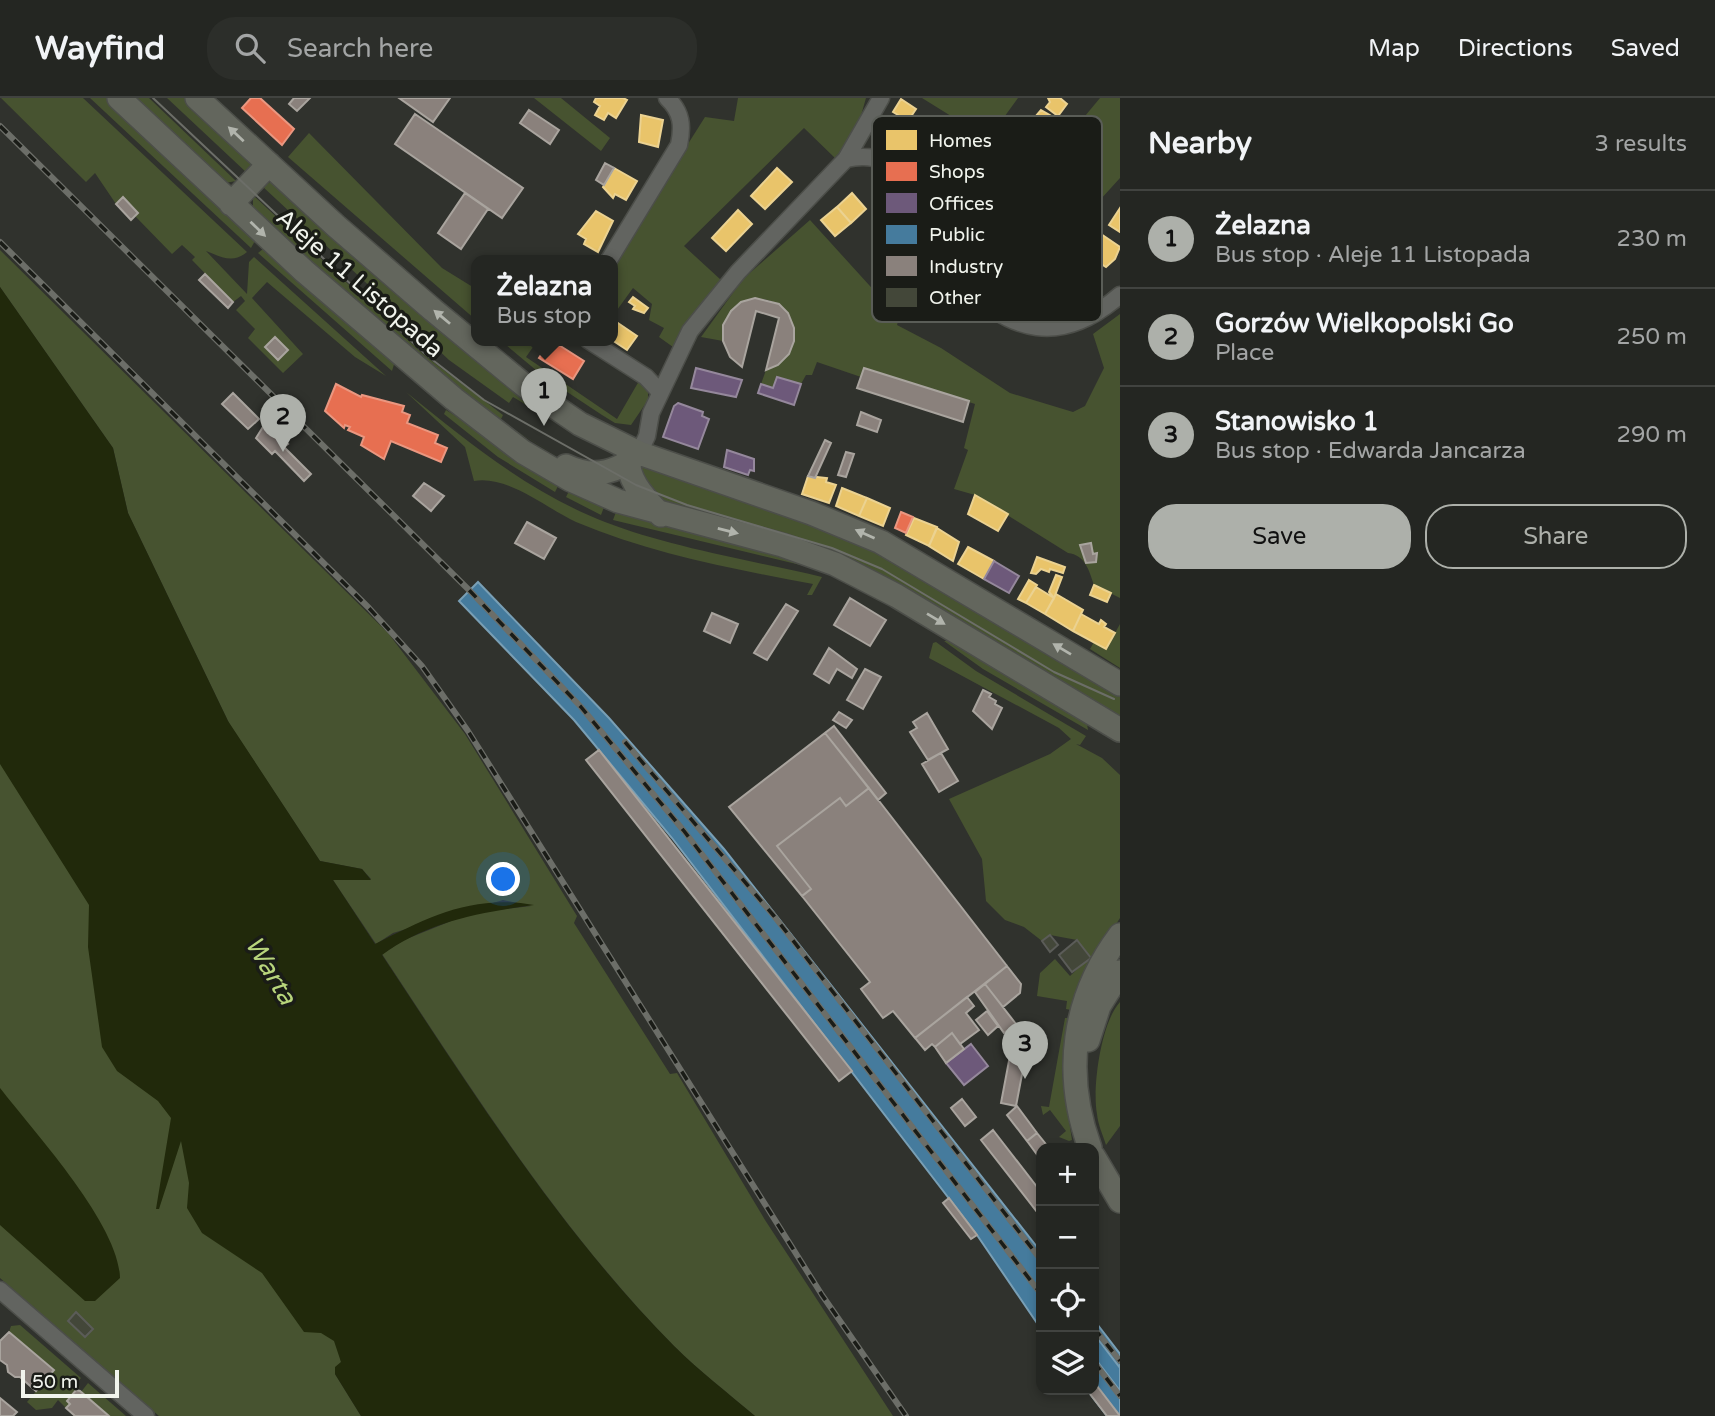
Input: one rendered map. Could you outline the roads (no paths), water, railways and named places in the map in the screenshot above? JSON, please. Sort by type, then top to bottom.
[{"type":"main road","name":"Aleje 11 Listopada","points":[[119,98],[323,288],[454,399],[523,453],[571,480],[618,501],[661,515],[782,545],[835,564],[897,596],[1116,730]]},
{"type":"main road","name":"Aleje 11 Listopada","points":[[197,98],[336,226],[471,340]]},
{"type":"main road","points":[[231,204],[270,164]]},
{"type":"main road","name":"Aleje 11 Listopada","points":[[478,346],[530,390],[632,456],[811,513],[881,542],[1120,684]]},
{"type":"main road","points":[[500,433],[527,443],[586,474],[608,472],[632,456],[636,485],[661,515]]},
{"type":"main road","points":[[1089,1143],[1077,1102],[1076,1076],[1115,959],[1120,935]]},
{"type":"main road","points":[[1099,1166],[1120,1202]]},
{"type":"street","points":[[612,255],[679,145],[684,126],[667,98]]},
{"type":"street","points":[[632,456],[647,436],[651,414],[660,392],[690,331],[738,272],[846,159],[880,98]]},
{"type":"street","points":[[846,159],[872,157]]},
{"type":"street","points":[[1102,307],[1120,295]]},
{"type":"street","points":[[1020,322],[1056,328],[1075,322]]},
{"type":"street","points":[[597,346],[646,377],[660,392]]},
{"type":"street","points":[[0,1290],[146,1416]]},
{"type":"water","name":"Warta","points":[[0,287],[113,448],[128,513],[228,721],[320,861],[362,869],[371,880],[333,880],[375,944],[433,917],[471,905],[512,902],[534,905],[455,920],[417,934],[382,955],[519,1158],[593,1255],[674,1346],[755,1416],[361,1416],[335,1374],[335,1367],[341,1362],[334,1341],[321,1333],[304,1332],[262,1273],[202,1233],[187,1208],[189,1183],[181,1141],[159,1209],[156,1209],[171,1118],[158,1101],[117,1071],[102,1047],[88,947],[89,905],[0,764]]},
{"type":"water","points":[[0,1088],[53,1153],[106,1232],[116,1256],[120,1278],[95,1301],[85,1301],[0,1225]]},
{"type":"tram line","points":[[153,98],[425,354],[484,400],[636,485],[687,505],[832,548],[882,569],[1054,672],[1114,699]]},
{"type":"railway","points":[[0,126],[470,591],[581,707],[684,831],[1036,1288]]},
{"type":"railway","points":[[0,242],[369,608],[422,666],[468,731],[822,1295],[906,1416]]},
{"type":"railway","points":[[625,742],[774,916],[1036,1254]]},
{"type":"railway","points":[[1097,1332],[1120,1361]]},
{"type":"railway","points":[[1099,1369],[1120,1396]]},
{"type":"place","name":"Żelazna","points":[[544,426]]},
{"type":"place","name":"Gorzów Wielkopolski Go","points":[[283,452]]},
{"type":"place","name":"Stanowisko 1","points":[[1025,1079]]}]
